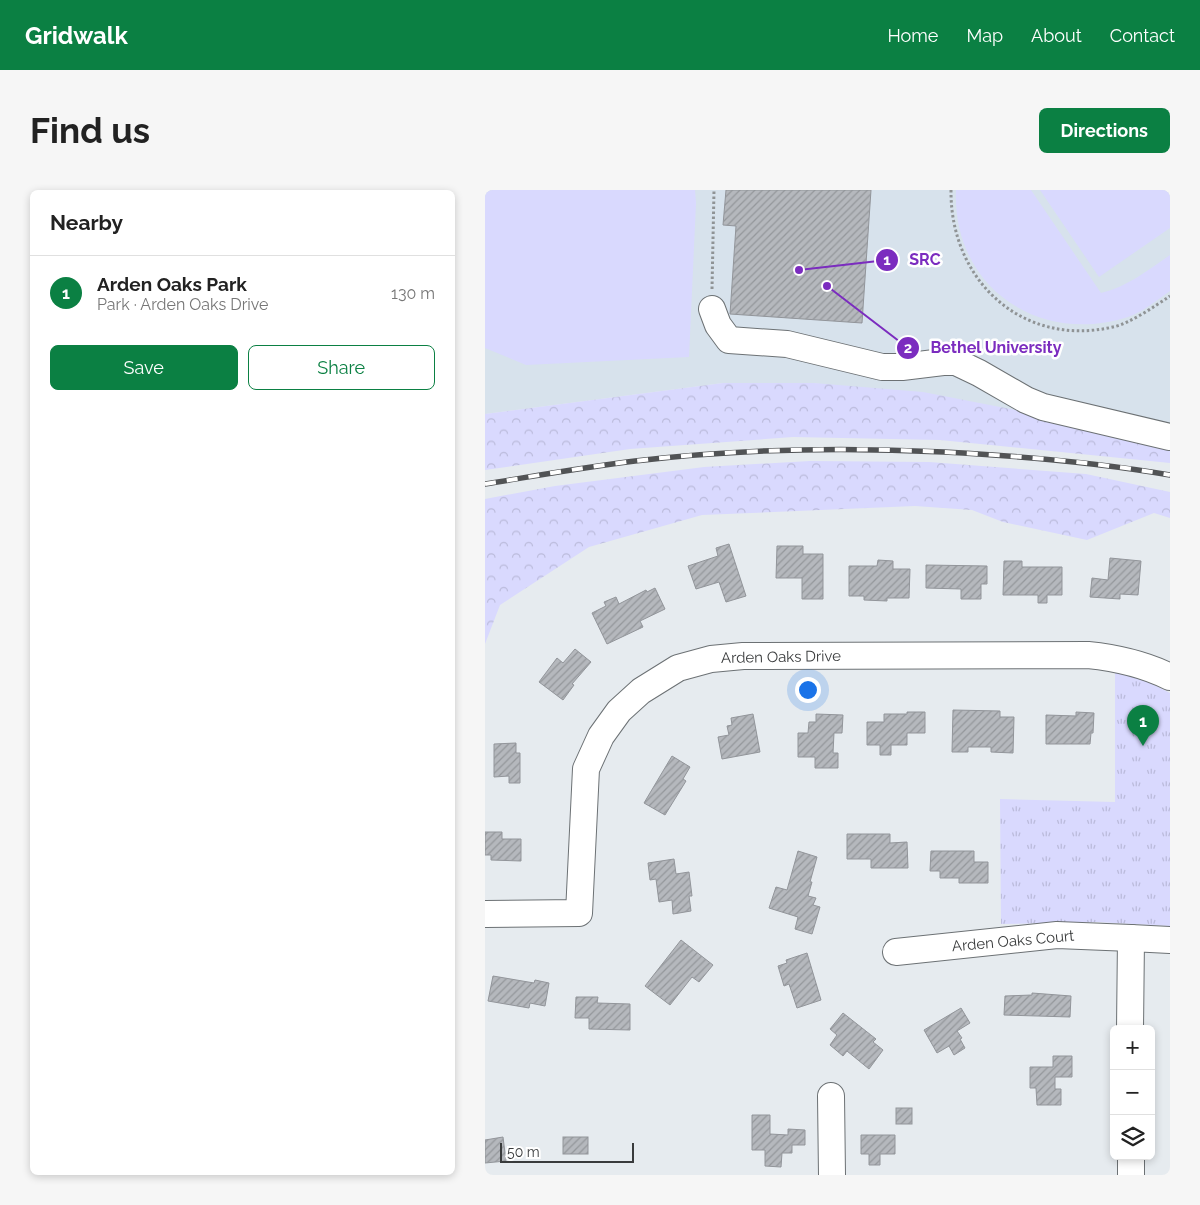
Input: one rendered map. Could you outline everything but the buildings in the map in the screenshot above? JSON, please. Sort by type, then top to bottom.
[{"type":"street","points":[[712,309],[718,325],[729,340],[787,344],[882,367],[956,362],[1026,400],[1043,406],[1170,437]]},
{"type":"street","name":"Arden Oaks Drive","points":[[485,914],[579,913],[586,769],[601,736],[619,711],[641,691],[678,668],[711,659],[743,656],[1089,655],[1118,658],[1152,668],[1170,677]]},
{"type":"street","name":"Arden Oaks Court","points":[[896,952],[1057,935],[1131,938]]},
{"type":"street","points":[[1130,1025],[1131,938],[1170,940]]},
{"type":"street","points":[[831,1096],[832,1175]]},
{"type":"street","points":[[1131,1160],[1131,1175]]},
{"type":"path","points":[[712,309],[715,190]]},
{"type":"path","points":[[951,190],[951,207],[957,240],[975,277],[1003,305],[1019,316],[1042,324],[1089,330],[1115,326],[1153,308],[1170,296]]},
{"type":"shaded area","points":[[485,190],[1170,190],[1170,445],[814,383],[723,383],[485,414]]},
{"type":"green space","points":[[485,190],[695,190],[689,357],[526,365],[485,348]]},
{"type":"green space","points":[[956,190],[1031,190],[1101,293],[1120,287],[1170,255],[1170,291],[1134,315],[1095,324],[1063,323],[1033,315],[1007,300],[985,280],[969,254],[959,224]]},
{"type":"green space","points":[[1040,190],[1170,190],[1170,228],[1099,277]]},
{"type":"green space","points":[[723,383],[814,383],[923,392],[1026,412],[1170,445],[1170,463],[940,440],[793,437],[630,449],[485,470],[485,414]]},
{"type":"green space","points":[[810,461],[929,462],[1086,474],[1170,492],[1170,518],[1154,513],[1087,540],[1003,522],[972,510],[915,506],[702,515],[589,547],[500,605],[485,644],[485,499],[555,486],[704,467]]},
{"type":"green space","points":[[1115,671],[1137,676],[1170,693],[1170,926],[1097,922],[1001,924],[1000,799],[1115,802]]},
{"type":"railway","points":[[485,484],[597,466],[673,457],[828,449],[905,450],[1001,455],[1086,463],[1170,475]]},
{"type":"place","name":"SRC","points":[[799,270]]},
{"type":"place","name":"Bethel University","points":[[827,286]]},
{"type":"place","name":"Arden Oaks Park","points":[[1143,746]]}]
